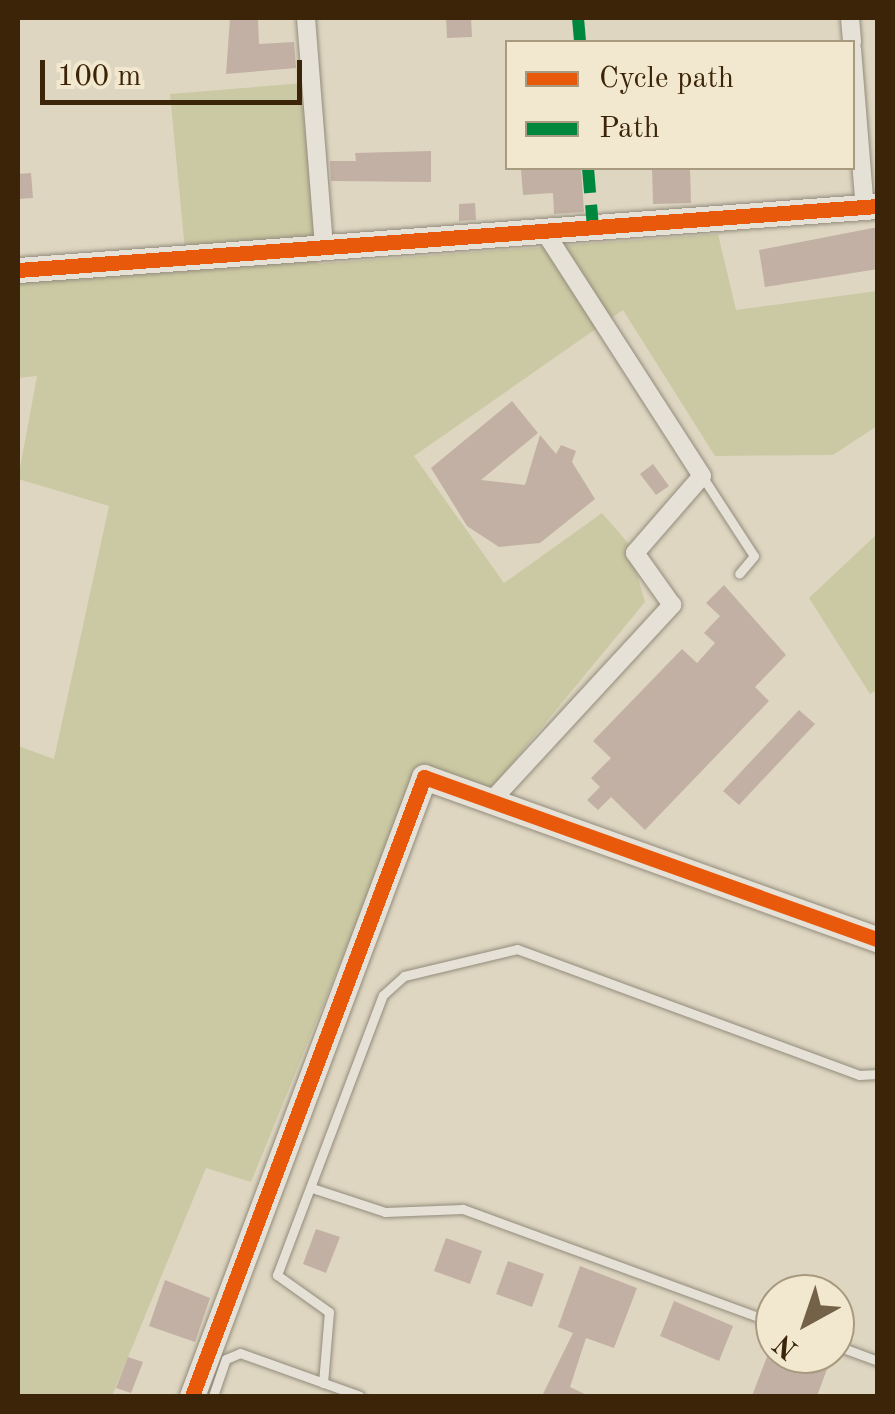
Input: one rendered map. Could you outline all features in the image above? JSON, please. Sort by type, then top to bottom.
[{"type":"street","points":[[306,18],[324,247]]},
{"type":"street","points":[[18,270],[871,207],[855,71]]},
{"type":"street","points":[[494,798],[672,605],[635,553],[702,476],[545,232]]},
{"type":"street","points":[[192,1396],[416,784],[434,777],[878,940]]},
{"type":"lane","points":[[702,476],[754,556],[739,574]]},
{"type":"lane","points":[[322,1383],[328,1312],[277,1274],[388,986],[500,951],[530,952],[859,1075],[878,1074]]},
{"type":"lane","points":[[312,1188],[386,1212],[463,1209],[755,1316]]},
{"type":"lane","points":[[213,1396],[226,1359],[240,1353],[360,1396]]},
{"type":"shaded area","points":[[304,83],[317,264],[718,234],[736,310],[877,291],[877,426],[833,455],[715,456],[623,310],[414,456],[504,583],[602,513],[628,543],[645,602],[490,790],[419,769],[251,1182],[206,1168],[112,1396],[18,1396],[18,746],[54,759],[109,506],[18,479],[37,376],[18,378],[18,281],[187,271],[170,94]]},
{"type":"shaded area","points":[[877,534],[878,689],[870,694],[809,598]]},
{"type":"building","points":[[230,18],[258,18],[259,44],[294,42],[296,68],[226,74]]},
{"type":"building","points":[[446,18],[471,18],[472,37],[447,38]]},
{"type":"building","points":[[431,151],[431,182],[331,181],[330,161],[356,161],[355,153]]},
{"type":"building","points":[[521,170],[581,170],[584,212],[554,214],[553,193],[523,195]]},
{"type":"building","points":[[652,170],[690,170],[691,203],[653,204]]},
{"type":"building","points":[[31,173],[33,198],[18,199],[18,174]]},
{"type":"building","points":[[475,203],[476,220],[459,221],[459,204]]},
{"type":"building","points":[[878,227],[878,269],[765,287],[759,250]]},
{"type":"building","points":[[512,401],[538,433],[481,480],[525,485],[540,435],[556,454],[561,445],[576,451],[572,462],[595,499],[540,543],[499,547],[467,526],[431,468]]},
{"type":"building","points":[[653,464],[669,486],[656,495],[640,474]]},
{"type":"building","points":[[724,585],[786,655],[755,687],[769,701],[645,830],[611,797],[598,810],[587,800],[600,787],[591,778],[611,758],[593,741],[682,649],[697,663],[715,643],[704,633],[720,616],[706,603]]},
{"type":"building","points":[[799,710],[815,724],[739,805],[723,791]]},
{"type":"building","points":[[316,1229],[340,1237],[326,1273],[303,1264]]},
{"type":"building","points":[[446,1238],[482,1251],[470,1284],[434,1271]]},
{"type":"building","points":[[508,1261],[544,1274],[532,1307],[496,1294]]},
{"type":"building","points":[[580,1266],[637,1288],[614,1348],[586,1338],[570,1387],[589,1396],[542,1396],[573,1333],[558,1327]]},
{"type":"building","points":[[165,1280],[210,1298],[195,1342],[149,1326]]},
{"type":"building","points":[[674,1301],[733,1326],[719,1361],[660,1336]]},
{"type":"building","points":[[128,1357],[143,1362],[131,1393],[116,1388]]},
{"type":"building","points":[[760,1374],[825,1374],[817,1396],[752,1396]]},
{"type":"marked path","points":[[578,18],[580,40]]},
{"type":"marked path","points":[[588,170],[593,228]]},
{"type":"cycle path","points":[[18,270],[878,206]]},
{"type":"cycle path","points":[[192,1396],[424,777],[878,940]]}]
